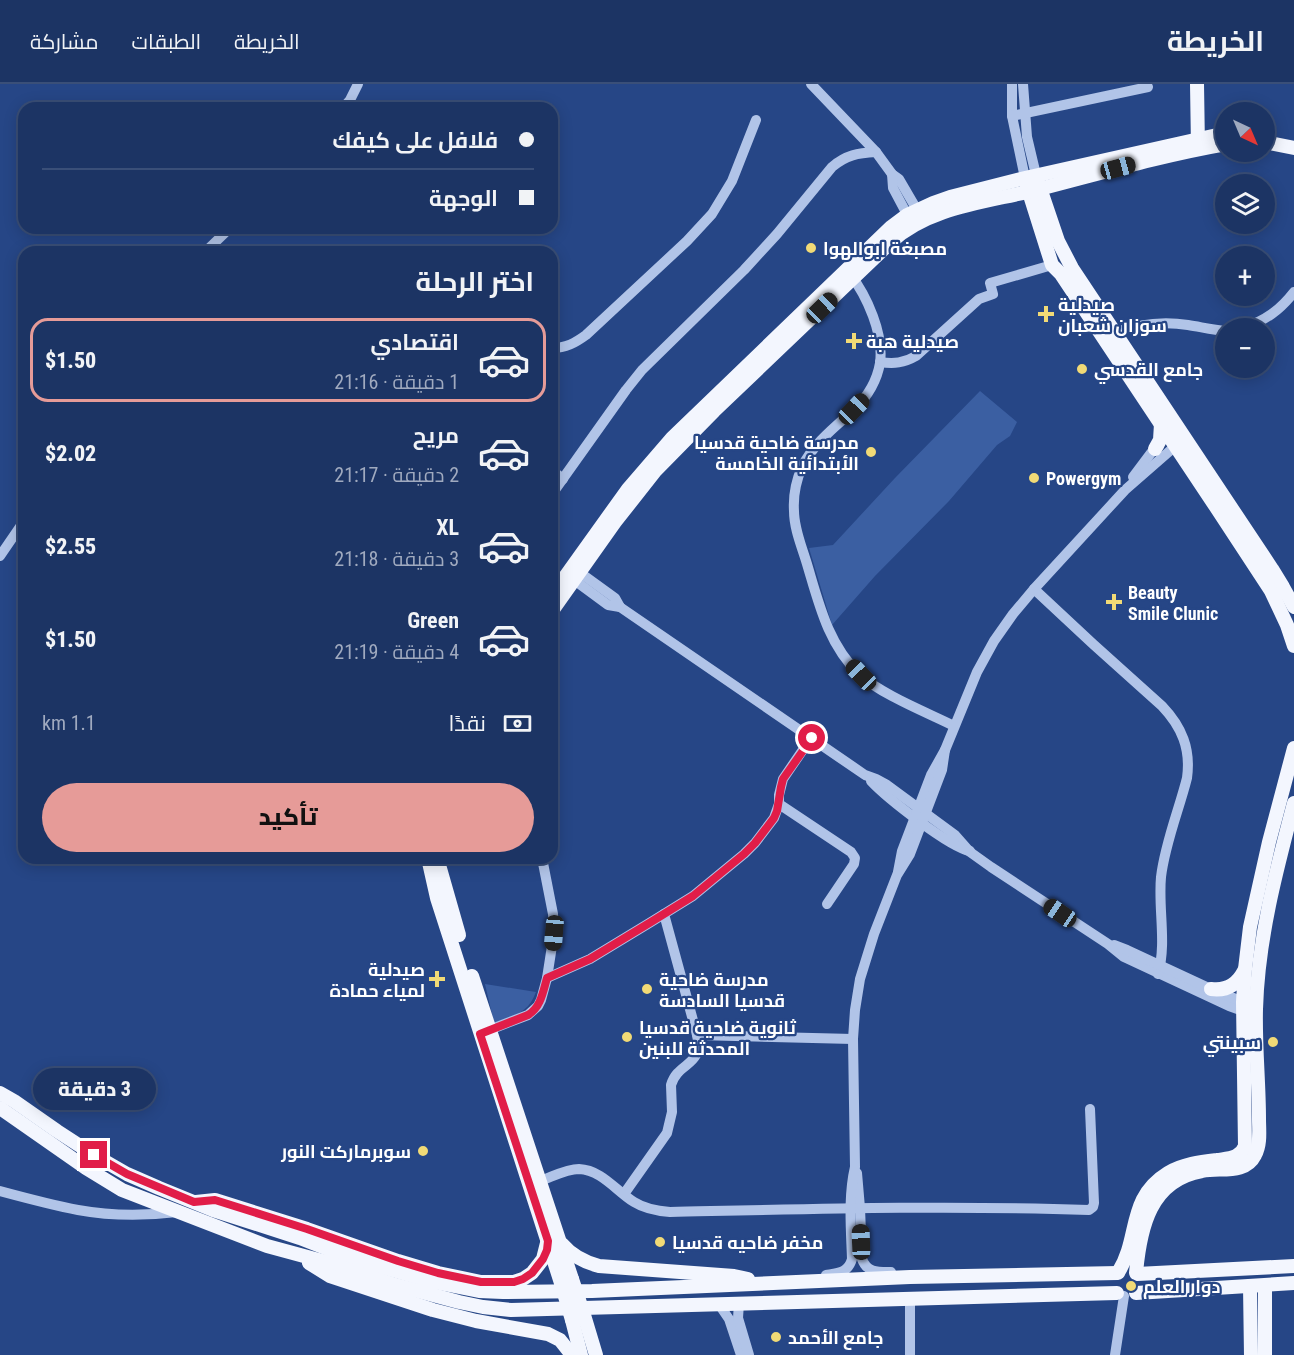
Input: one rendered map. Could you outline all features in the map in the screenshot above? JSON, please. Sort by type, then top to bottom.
[{"type":"main road","points":[[1197,84],[1198,144]]},
{"type":"main road","points":[[1275,135],[1294,139]]},
{"type":"main road","points":[[558,600],[628,489],[649,463],[707,403],[850,274],[891,227],[915,218],[950,197],[1032,184],[1215,138]]},
{"type":"main road","points":[[1198,144],[1215,144]]},
{"type":"main road","points":[[1275,144],[1294,148]]},
{"type":"main road","points":[[1032,184],[1052,265],[1119,350],[1177,438],[1271,591],[1294,646]]},
{"type":"main road","points":[[1032,184],[1064,255],[1114,333],[1119,350],[1161,424],[1177,438],[1272,569],[1294,606]]},
{"type":"main road","points":[[1155,449],[1161,435],[1161,424]]},
{"type":"main road","points":[[558,589],[573,573]]},
{"type":"main road","points":[[1248,1007],[1290,800],[1294,748]]},
{"type":"main road","points":[[1126,1294],[1140,1284],[1133,1253],[1136,1215],[1143,1198],[1153,1185],[1167,1173],[1182,1166],[1238,1155],[1247,1156],[1248,1007],[1245,969],[1250,927],[1269,842],[1290,800]]},
{"type":"main road","points":[[430,864],[578,1318],[596,1355]]},
{"type":"main road","points":[[438,864],[444,902]]},
{"type":"main road","points":[[1211,989],[1229,988],[1239,980],[1245,969]]},
{"type":"main road","points":[[485,1032],[540,1181],[554,1242],[573,1255],[599,1266],[734,1276],[765,1284]]},
{"type":"main road","points":[[0,1088],[14,1101]]},
{"type":"main road","points":[[0,1093],[127,1174],[213,1210],[300,1238],[351,1258],[434,1282],[479,1291],[592,1291],[910,1277],[1118,1272],[1125,1269],[1137,1273],[1294,1266]]},
{"type":"main road","points":[[0,1108],[86,1168],[122,1190],[246,1238],[298,1255],[403,1287],[483,1307],[511,1310],[1126,1294],[1294,1283]]},
{"type":"main road","points":[[194,1202],[215,1200],[398,1261],[438,1273],[481,1282],[514,1282],[523,1279],[532,1273],[554,1242]]},
{"type":"main road","points":[[1126,1294],[1114,1288],[1113,1282],[1114,1277],[1133,1253]]},
{"type":"main road","points":[[298,1255],[330,1276],[433,1310],[476,1322],[548,1334],[560,1340],[572,1355]]},
{"type":"main road","points":[[1250,1286],[1251,1355]]},
{"type":"main road","points":[[1265,1286],[1265,1355]]},
{"type":"main road","points":[[578,1318],[581,1355]]},
{"type":"street","points":[[348,102],[358,84]]},
{"type":"street","points":[[811,84],[876,152],[892,174],[902,183],[915,218]]},
{"type":"street","points":[[1012,84],[1012,116],[1032,184]]},
{"type":"street","points":[[1023,84],[1032,184]]},
{"type":"street","points":[[1012,116],[1148,87]]},
{"type":"street","points":[[558,347],[577,342],[586,335],[704,223],[720,203],[732,181],[756,120]]},
{"type":"street","points":[[558,486],[642,370],[755,258],[832,167],[849,156],[876,152]]},
{"type":"street","points":[[211,246],[224,234]]},
{"type":"street","points":[[880,362],[899,363],[916,356],[979,299],[993,294],[990,283],[1052,265]]},
{"type":"street","points":[[850,274],[863,294],[873,318],[879,344],[880,362],[877,375],[864,399],[818,444],[803,465],[794,497],[797,530],[826,626],[847,661],[877,687],[954,726]]},
{"type":"street","points":[[1266,318],[1280,308],[1294,292]]},
{"type":"street","points":[[1114,333],[1143,324],[1189,325],[1215,330]]},
{"type":"street","points":[[1125,490],[1155,449],[1177,438]]},
{"type":"street","points":[[857,1259],[856,1209],[859,1182],[855,1167],[853,1039],[855,1010],[866,957],[897,875],[900,857],[920,815],[934,768],[945,750],[977,672],[994,641],[1013,614],[1125,490],[1177,438]]},
{"type":"street","points":[[558,475],[563,479]]},
{"type":"street","points":[[0,556],[18,530]]},
{"type":"street","points":[[573,573],[608,605],[620,607],[865,775],[882,782],[920,815],[959,838],[970,852],[1124,957],[1211,989],[1248,1007]]},
{"type":"street","points":[[1034,589],[1172,715],[1185,739],[1189,765],[1187,778],[1161,875],[1162,953],[1159,970]]},
{"type":"street","points":[[547,978],[590,959],[693,896],[755,843],[774,818],[783,779],[812,738]]},
{"type":"street","points":[[779,804],[851,852],[855,858],[854,864],[827,904]]},
{"type":"street","points":[[485,1032],[528,1015],[533,1012],[541,999],[547,978],[554,923],[543,864]]},
{"type":"street","points":[[624,1194],[667,1133],[672,1112],[672,1080],[697,1054],[699,1043],[664,914]]},
{"type":"street","points":[[1159,970],[1228,1006],[1248,1007]]},
{"type":"street","points":[[697,1035],[853,1039]]},
{"type":"street","points":[[540,1181],[567,1171],[588,1170],[598,1174],[634,1202],[657,1211],[670,1212],[1091,1209],[1094,1203],[1090,1109]]},
{"type":"street","points":[[0,1191],[53,1205],[101,1213],[147,1215],[179,1212]]},
{"type":"street","points":[[857,1259],[867,1269],[902,1272],[910,1277]]},
{"type":"street","points":[[801,1282],[808,1277],[844,1272],[857,1259]]},
{"type":"street","points":[[1115,1355],[1126,1294]]},
{"type":"street","points":[[909,1355],[910,1299]]},
{"type":"street","points":[[718,1303],[729,1319],[741,1355]]},
{"type":"street","points":[[739,1304],[738,1318],[749,1355]]},
{"type":"shaded area","points":[[980,391],[1017,422],[1010,436],[997,445],[949,501],[875,576],[832,625],[809,548],[833,545]]},
{"type":"shaded area","points":[[485,984],[536,992],[524,1010],[494,1023]]},
{"type":"place","name":"مصبغة ابوالهوا","points":[[811,248]]},
{"type":"place","name":"صيدلية سوزان شعبان","points":[[1046,314]]},
{"type":"place","name":"صيدلية هبة","points":[[854,341]]},
{"type":"place","name":"جامع القدسي","points":[[1082,369]]},
{"type":"place","name":"مدرسة ضاحية قدسيا الأبتدائية الخامسة","points":[[871,452]]},
{"type":"place","name":"Powergym","points":[[1034,478]]},
{"type":"place","name":"Beauty Smile Clunic","points":[[1114,602]]},
{"type":"place","name":"صيدلية لمياء حمادة","points":[[437,979]]},
{"type":"place","name":"مدرسة ضاحية قدسيا السادسة","points":[[647,989]]},
{"type":"place","name":"ثانوية ضاحية قدسيا المحدثة للبنين","points":[[627,1037]]},
{"type":"place","name":"سبينتي","points":[[1273,1042]]},
{"type":"place","name":"سوبرماركت النور","points":[[423,1151]]},
{"type":"place","name":"مخفر ضاحيه قدسيا","points":[[660,1242]]},
{"type":"place","name":"دوار العلم","points":[[1131,1286]]},
{"type":"place","name":"جامع الأحمد","points":[[776,1337]]},
{"type":"route","points":[[94,1155],[127,1174],[194,1202],[215,1200],[438,1273],[481,1282],[514,1282],[523,1279],[532,1273],[543,1259],[548,1241],[480,1034],[533,1012],[541,999],[547,978],[590,959],[693,896],[744,854],[774,818],[783,779],[812,738]]}]
